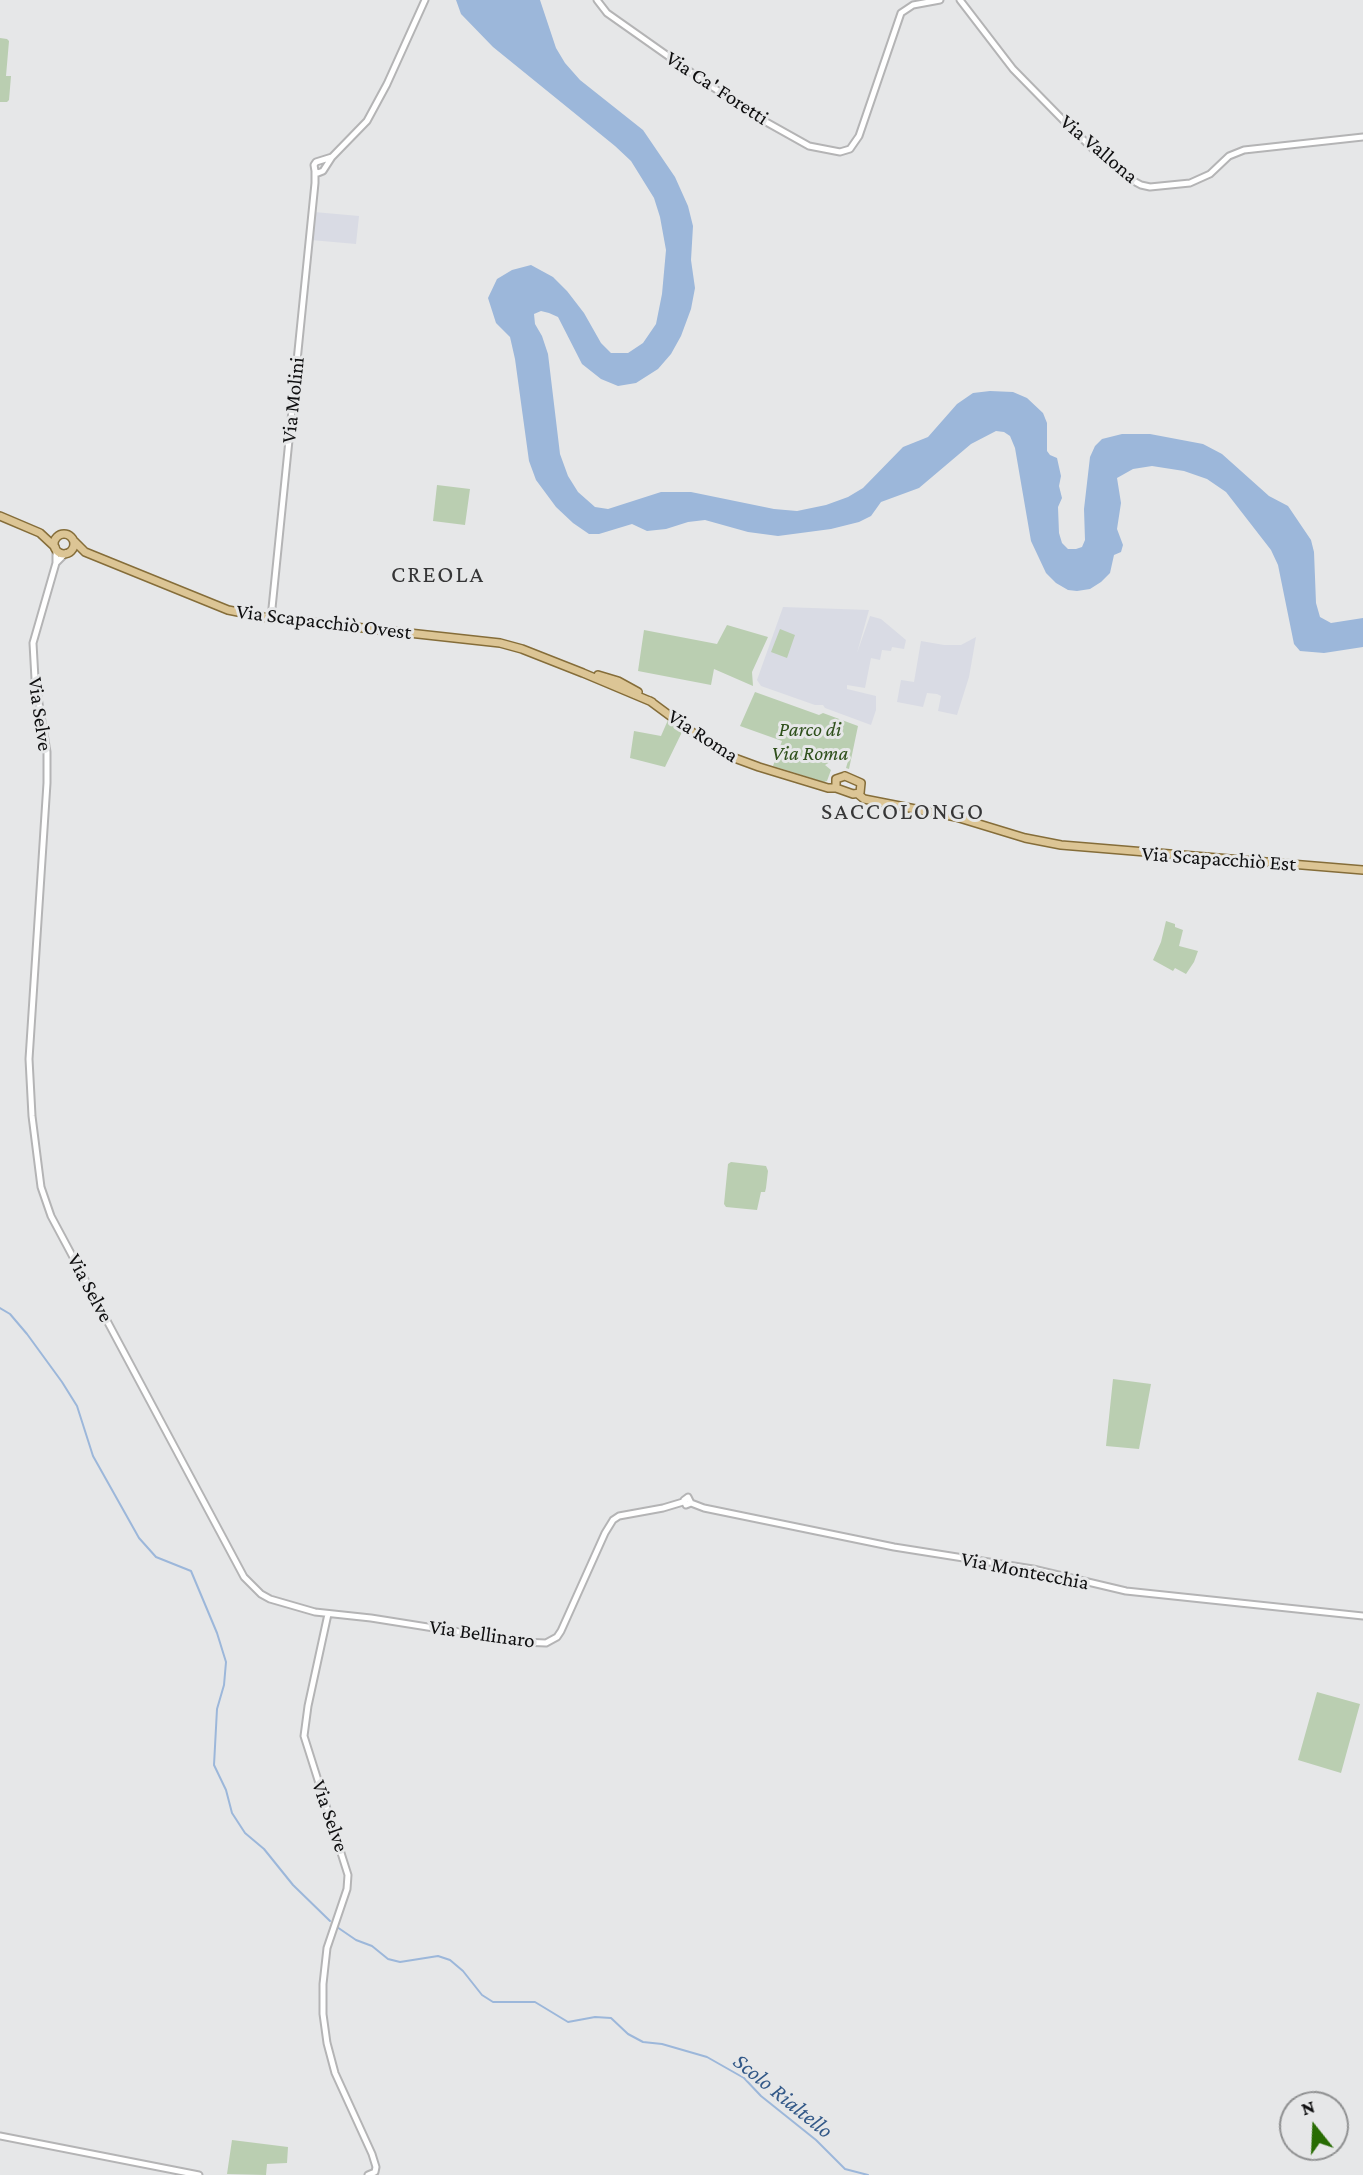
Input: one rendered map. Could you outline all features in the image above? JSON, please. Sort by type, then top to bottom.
[{"type":"main road","name":"Via Scapacchiò Ovest","points":[[0,516],[40,533],[60,552],[85,552]]},
{"type":"main road","name":"Via Scapacchiò Ovest","points":[[40,533],[70,536],[85,552],[220,608],[271,618],[494,642],[522,649],[568,668]]},
{"type":"main road","points":[[55,547],[61,534]]},
{"type":"main road","points":[[68,553],[74,547],[74,541]]},
{"type":"main road","name":"Via Roma","points":[[568,668],[652,702],[704,741],[737,759],[828,788],[858,794]]},
{"type":"main road","points":[[836,788],[836,779],[845,776],[862,783],[858,794]]},
{"type":"main road","name":"Via Scapacchiò Est","points":[[858,794],[864,799],[956,817],[1025,838],[1074,847],[1363,870]]},
{"type":"street","name":"Via Molini","points":[[271,618],[315,183],[320,168],[367,121],[425,0]]},
{"type":"street","name":"Via Ca' Foretti","points":[[597,0],[607,13],[760,118],[817,149],[840,152],[850,149],[859,136],[901,13],[913,5],[940,0]]},
{"type":"street","name":"Via Vallona","points":[[960,0],[1013,69],[1095,151],[1141,186],[1191,183],[1210,174],[1229,156],[1244,150],[1363,136]]},
{"type":"street","name":"Via Selve","points":[[55,547],[56,563],[33,643],[35,679],[47,752],[29,1059],[40,1187],[51,1216],[244,1577],[270,1599],[328,1614],[304,1726],[306,1746],[347,1867],[347,1889],[327,1948],[323,1984],[325,2032],[334,2073],[372,2154],[376,2169],[373,2174],[368,2175]]},
{"type":"street","name":"Via Selve","points":[[56,563],[68,553]]},
{"type":"street","name":"Via Bellinaro","points":[[328,1614],[371,1618],[522,1642],[551,1641],[566,1623],[600,1542],[613,1520],[619,1516],[683,1502],[688,1497],[691,1503]]},
{"type":"street","name":"Via Montecchia","points":[[691,1503],[861,1541],[1033,1569],[1126,1591],[1363,1616]]},
{"type":"street","points":[[0,2136],[199,2175]]},
{"type":"shaded area","points":[[314,212],[359,216],[356,244],[311,240]]},
{"type":"shaded area","points":[[783,607],[869,610],[857,653],[870,616],[881,619],[906,640],[904,649],[892,647],[891,651],[882,650],[880,660],[871,658],[865,688],[847,685],[847,689],[876,696],[876,710],[871,725],[823,705],[815,705],[761,686],[757,680]]},
{"type":"shaded area","points":[[976,637],[969,677],[957,715],[938,711],[941,696],[937,694],[927,693],[923,707],[897,702],[901,680],[914,682],[921,641],[961,645]]},
{"type":"green space","points":[[0,38],[9,41],[6,76],[11,76],[7,102],[0,102]]},
{"type":"green space","points":[[437,485],[470,489],[465,525],[433,521]]},
{"type":"green space","points":[[727,625],[768,637],[752,672],[753,686],[714,669],[711,685],[638,671],[644,630],[717,644]]},
{"type":"green space","points":[[780,629],[795,635],[787,658],[771,652]]},
{"type":"green space","name":"Parco di Via Roma","points":[[755,692],[858,726],[849,769],[846,768],[848,761],[832,755],[830,762],[825,765],[831,770],[824,782],[773,766],[782,741],[740,726]]},
{"type":"green space","points":[[668,720],[683,730],[665,767],[630,758],[634,731],[661,736]]},
{"type":"green space","points":[[1166,921],[1183,930],[1179,946],[1198,951],[1186,974],[1175,968],[1173,971],[1153,960]]},
{"type":"green space","points":[[731,1162],[766,1166],[766,1188],[765,1192],[761,1192],[757,1210],[726,1207],[724,1204],[728,1164]]},
{"type":"green space","points":[[1113,1379],[1151,1384],[1139,1449],[1106,1446]]},
{"type":"green space","points":[[1317,1692],[1360,1704],[1341,1773],[1298,1760]]},
{"type":"green space","points":[[232,2140],[288,2147],[287,2163],[267,2164],[266,2175],[227,2174]]},
{"type":"water","points":[[456,0],[540,0],[556,48],[565,63],[580,80],[643,130],[675,177],[688,206],[693,226],[691,260],[695,288],[681,336],[658,369],[636,383],[618,386],[601,379],[582,364],[558,317],[541,311],[534,314],[535,324],[548,354],[560,454],[568,476],[578,492],[595,507],[608,509],[661,492],[691,492],[797,511],[826,505],[863,488],[903,447],[928,437],[957,404],[973,393],[1013,392],[1027,398],[1043,413],[1047,423],[1047,451],[1057,458],[1061,476],[1059,533],[1062,543],[1068,549],[1082,547],[1085,540],[1084,509],[1090,457],[1102,439],[1122,434],[1150,434],[1203,444],[1222,454],[1269,496],[1288,506],[1311,540],[1316,603],[1320,617],[1331,623],[1363,618],[1363,647],[1324,653],[1300,651],[1294,644],[1278,565],[1271,550],[1226,492],[1207,479],[1184,471],[1152,466],[1133,469],[1117,478],[1121,503],[1117,529],[1123,545],[1121,552],[1114,555],[1110,573],[1090,589],[1068,590],[1056,583],[1046,573],[1031,541],[1015,448],[1010,436],[1004,432],[996,431],[971,444],[919,488],[881,502],[871,516],[831,529],[778,536],[748,532],[705,520],[647,531],[632,524],[599,534],[589,534],[573,523],[556,507],[536,480],[529,461],[510,337],[496,323],[488,298],[497,279],[512,270],[531,265],[553,277],[567,291],[584,313],[601,343],[611,353],[628,353],[643,343],[656,324],[666,250],[660,217],[654,198],[631,161],[493,47],[461,14]]},
{"type":"waterway","points":[[0,1308],[10,1314],[27,1334],[77,1406],[93,1456],[139,1538],[156,1557],[191,1571],[226,1662],[224,1685],[217,1709],[214,1765],[226,1790],[232,1813],[245,1833],[264,1849],[293,1885],[330,1921]]},
{"type":"waterway","name":"Scolo Rialtello","points":[[337,1927],[356,1940],[372,1946],[388,1959],[400,1962],[438,1956],[450,1960],[463,1971],[482,1995],[493,2002],[535,2002],[568,2022],[595,2017],[611,2018],[628,2034],[643,2042],[662,2044],[707,2057],[744,2078],[761,2096],[816,2140],[845,2169],[868,2175]]},
{"type":"district","name":"CREOLA","points":[[438,575]]},
{"type":"district","name":"SACCOLONGO","points":[[903,812]]}]
